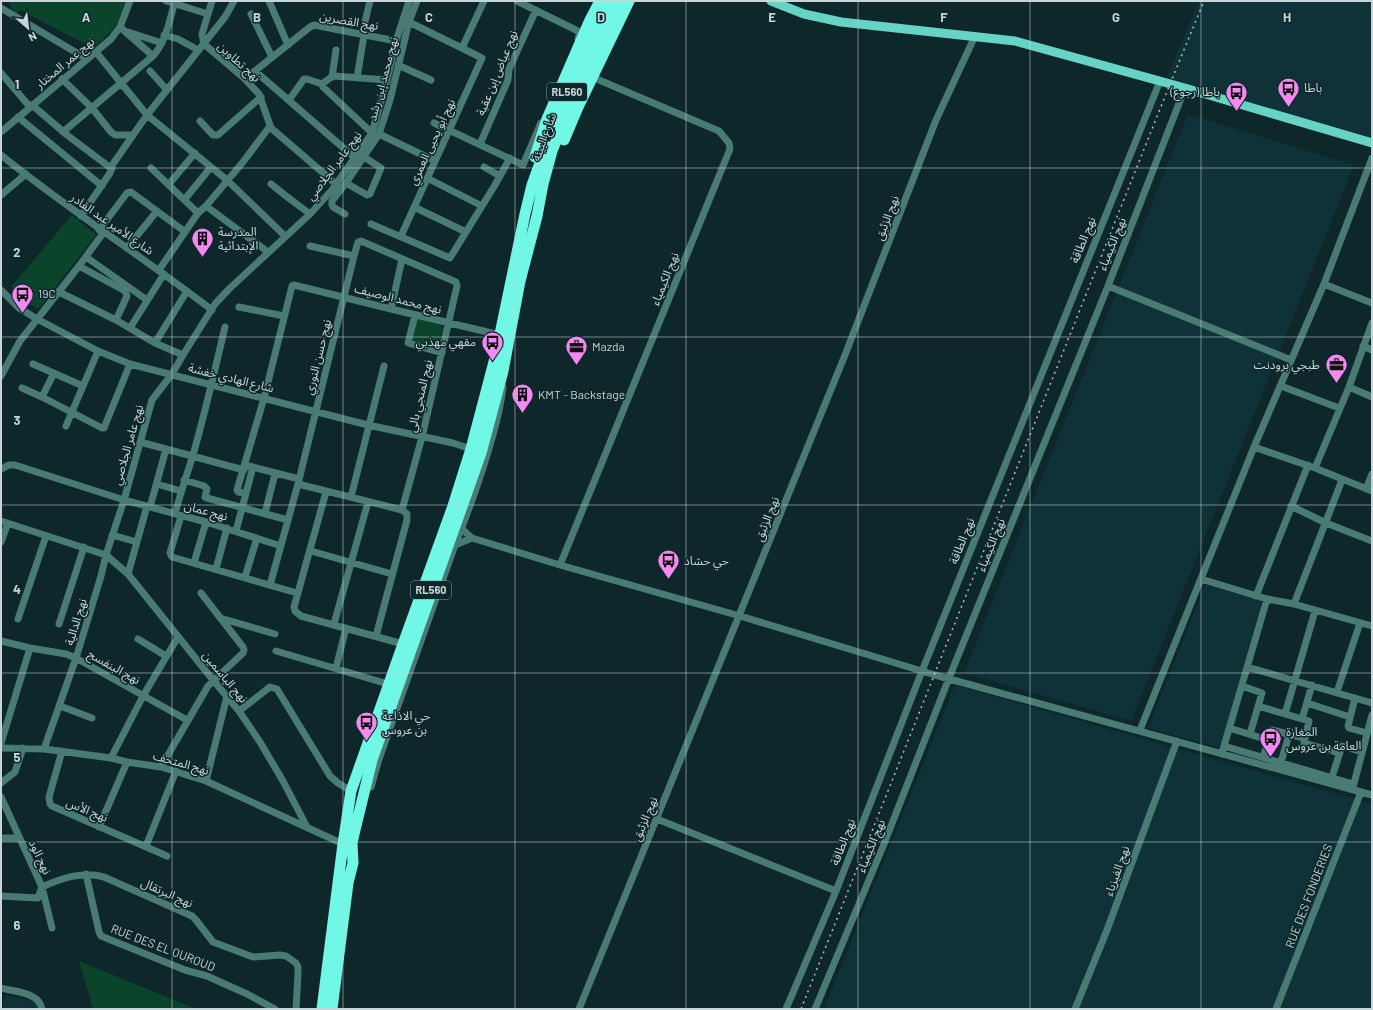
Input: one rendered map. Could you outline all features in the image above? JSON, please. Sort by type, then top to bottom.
[{"type":"highway","points":[[525,214],[525,196],[547,119],[590,20],[600,1]]},
{"type":"highway","name":"RL560","points":[[322,1009],[351,791],[402,644],[453,506],[471,448],[500,335],[532,185],[552,128],[577,68],[610,1]]},
{"type":"highway","name":"شارع البيئة","points":[[539,202],[552,151],[574,97],[619,1]]},
{"type":"highway","points":[[539,202],[578,107],[629,1]]},
{"type":"highway","name":"RL560","points":[[332,1009],[347,891],[353,863],[352,843],[357,815],[372,760],[481,453],[503,371],[520,281],[539,202]]},
{"type":"main road","points":[[771,1],[804,14],[819,18],[901,29],[1015,41],[1185,88],[1372,143]]},
{"type":"street","name":"نهج عمر المختار","points":[[1,132],[123,29],[130,1]]},
{"type":"street","points":[[166,1],[175,2],[208,14]]},
{"type":"street","points":[[204,44],[202,34],[212,1]]},
{"type":"street","points":[[81,216],[147,115],[204,44],[225,16],[234,1]]},
{"type":"street","points":[[268,1],[288,45]]},
{"type":"street","points":[[357,78],[363,35],[370,1]]},
{"type":"street","name":"نهج عامر الجلاصي","points":[[124,500],[150,404],[172,374],[215,304],[228,289],[310,214],[336,184],[376,133],[396,41],[409,1]]},
{"type":"street","name":"نهج محمد إبن رشد","points":[[345,214],[333,207],[332,201],[364,157],[376,133],[390,100],[409,22],[417,1]]},
{"type":"street","points":[[409,22],[462,48],[484,1]]},
{"type":"street","points":[[434,123],[523,165],[580,32],[517,1]]},
{"type":"street","points":[[63,132],[153,56],[162,43],[175,2]]},
{"type":"street","points":[[1,8],[87,59]]},
{"type":"street","name":"نهج عياض إبن عقبة","points":[[480,144],[508,80],[509,69],[536,10]]},
{"type":"street","points":[[251,14],[272,58]]},
{"type":"street","name":"نهج القصرين","points":[[244,78],[314,25],[396,41]]},
{"type":"street","points":[[123,29],[162,43]]},
{"type":"street","points":[[123,29],[153,56]]},
{"type":"street","points":[[164,35],[178,39],[198,50]]},
{"type":"street","name":"نهج الزئبق","points":[[579,1009],[740,616],[848,347],[936,120],[975,36]]},
{"type":"street","name":"نهج تطاوين","points":[[204,44],[244,78],[261,97],[270,126]]},
{"type":"street","name":"نهج أبو يحيى العمري","points":[[401,236],[482,58],[462,48]]},
{"type":"street","points":[[332,77],[336,50]]},
{"type":"street","points":[[96,52],[147,115],[227,180],[285,236]]},
{"type":"street","points":[[398,65],[431,80]]},
{"type":"street","points":[[150,71],[167,90]]},
{"type":"street","points":[[255,71],[355,158]]},
{"type":"street","points":[[1,73],[31,106],[112,169]]},
{"type":"street","points":[[322,84],[332,77],[387,80]]},
{"type":"street","name":"نهج الكيمياء","points":[[560,565],[730,149],[729,143],[719,131],[592,77]]},
{"type":"street","points":[[289,100],[304,79],[307,78],[322,84],[323,87],[376,133],[435,161]]},
{"type":"street","points":[[62,79],[92,108],[113,134],[133,135]]},
{"type":"street","name":"نهج الطاقة","points":[[786,1009],[836,891],[922,671],[1160,81]]},
{"type":"street","name":"نهج الكيمياء","points":[[815,1009],[884,844],[949,678],[1108,286],[1185,88]]},
{"type":"street","points":[[200,121],[213,135],[218,135],[261,97]]},
{"type":"street","points":[[18,117],[102,186]]},
{"type":"street","points":[[130,328],[147,300],[184,231],[243,162],[270,126],[336,184]]},
{"type":"street","points":[[169,184],[195,153]]},
{"type":"street","name":"شارع الأمير عبد القادر","points":[[1,155],[101,231],[161,272],[212,310]]},
{"type":"street","points":[[346,183],[367,195],[370,194],[381,168],[364,157]]},
{"type":"street","points":[[371,224],[450,258],[510,158]]},
{"type":"street","points":[[1140,730],[1254,447],[1324,284],[1372,158]]},
{"type":"street","points":[[185,199],[211,167]]},
{"type":"street","points":[[484,167],[500,176]]},
{"type":"street","points":[[151,168],[198,213]]},
{"type":"street","points":[[1,195],[26,174]]},
{"type":"street","points":[[427,178],[482,206]]},
{"type":"street","points":[[271,184],[310,214]]},
{"type":"street","points":[[1,376],[20,341],[86,257],[101,231],[129,192],[135,194],[184,231]]},
{"type":"street","points":[[206,206],[268,252]]},
{"type":"street","points":[[414,207],[466,232]]},
{"type":"street","points":[[127,248],[157,211]]},
{"type":"street","name":"نهج حسن النوري","points":[[270,585],[298,482],[359,241],[402,259]]},
{"type":"street","points":[[310,246],[354,256]]},
{"type":"street","points":[[86,257],[147,300]]},
{"type":"street","points":[[391,310],[402,259]]},
{"type":"street","name":"نهج المنجي بالي","points":[[402,259],[456,282],[458,286],[422,437],[402,510]]},
{"type":"street","points":[[79,266],[125,291],[127,296],[116,320]]},
{"type":"street","name":"نهج محمد الوصيف","points":[[284,316],[292,286],[296,284],[391,310],[500,335]]},
{"type":"street","points":[[1324,284],[1372,303]]},
{"type":"street","points":[[1108,286],[1291,360]]},
{"type":"street","name":"شارع الهادي خفشة","points":[[1,290],[19,308],[37,319],[98,351],[130,364],[368,425],[471,448]]},
{"type":"street","points":[[154,342],[187,291]]},
{"type":"street","points":[[59,292],[116,320],[154,342],[183,355]]},
{"type":"street","points":[[236,531],[245,493],[238,492],[237,490],[247,467],[284,316],[239,306]]},
{"type":"street","points":[[415,315],[408,343],[442,353]]},
{"type":"street","points":[[1256,596],[1291,506],[1312,467],[1349,387],[1372,323]]},
{"type":"street","points":[[225,327],[212,385],[193,457],[180,491],[178,515],[170,554],[171,556],[297,594]]},
{"type":"street","points":[[1363,346],[1372,350]]},
{"type":"street","points":[[66,426],[98,351]]},
{"type":"street","points":[[33,364],[83,386]]},
{"type":"street","points":[[22,388],[42,396],[71,413],[104,428],[130,364]]},
{"type":"street","points":[[351,497],[384,366]]},
{"type":"street","points":[[353,863],[369,794],[379,759],[487,457],[499,411],[504,379],[503,371]]},
{"type":"street","points":[[42,396],[54,373]]},
{"type":"street","points":[[1281,386],[1340,408]]},
{"type":"street","points":[[1349,387],[1372,397]]},
{"type":"street","points":[[140,442],[193,457],[275,474],[326,492],[402,510],[407,514],[407,520],[376,636]]},
{"type":"street","points":[[1254,447],[1312,467],[1369,490],[1372,474]]},
{"type":"street","points":[[128,574],[148,507],[157,484],[166,449]]},
{"type":"street","name":"نهج عمان","points":[[1,469],[9,465],[15,465],[124,500],[227,528],[281,546]]},
{"type":"street","points":[[265,514],[275,474]]},
{"type":"street","points":[[184,480],[204,486],[207,489],[205,494],[205,497],[207,498],[288,520]]},
{"type":"street","points":[[1294,604],[1342,480]]},
{"type":"street","points":[[157,484],[180,491]]},
{"type":"street","points":[[326,492],[311,551],[297,594],[294,607],[295,611],[301,616],[402,644]]},
{"type":"street","name":"نهج الدالية","points":[[44,749],[76,658],[102,576],[112,535],[124,500]]},
{"type":"street","points":[[334,624],[368,502]]},
{"type":"street","points":[[1291,506],[1326,523],[1372,541]]},
{"type":"street","points":[[1,542],[4,522],[106,555]]},
{"type":"street","points":[[194,563],[206,522]]},
{"type":"street","points":[[216,569],[227,528]]},
{"type":"street","points":[[462,529],[472,538],[922,671],[1177,741],[1263,757],[1332,777],[1361,792],[1372,795]]},
{"type":"street","points":[[112,535],[137,542]]},
{"type":"street","points":[[18,619],[46,536]]},
{"type":"street","points":[[245,578],[257,538]]},
{"type":"street","points":[[455,545],[472,538]]},
{"type":"street","points":[[59,624],[84,547]]},
{"type":"street","points":[[311,551],[392,574]]},
{"type":"street","name":"نهج الياسمين","points":[[106,555],[128,574],[178,638],[239,711],[280,774],[307,827]]},
{"type":"street","points":[[1201,579],[1256,596],[1294,604],[1372,626]]},
{"type":"street","points":[[161,767],[208,686],[244,650],[243,646],[201,593]]},
{"type":"street","points":[[1223,749],[1267,599]]},
{"type":"street","points":[[1285,714],[1315,611]]},
{"type":"street","points":[[220,618],[275,634]]},
{"type":"street","points":[[1337,692],[1360,623]]},
{"type":"street","points":[[336,668],[346,628]]},
{"type":"street","points":[[111,758],[143,696],[178,638]]},
{"type":"street","points":[[138,639],[166,656]]},
{"type":"street","name":"نهج البنفسج","points":[[1,641],[66,654],[76,658],[187,720]]},
{"type":"street","points":[[1,743],[30,648]]},
{"type":"street","points":[[276,651],[388,684]]},
{"type":"street","points":[[1247,667],[1372,702]]},
{"type":"street","points":[[1302,719],[1312,685]]},
{"type":"street","points":[[1242,686],[1262,692],[1250,734]]},
{"type":"street","points":[[239,711],[270,687],[277,689],[330,776],[351,791]]},
{"type":"street","points":[[206,781],[227,696]]},
{"type":"street","points":[[1355,698],[1348,726],[1349,728],[1367,733]]},
{"type":"street","points":[[1307,703],[1350,717]]},
{"type":"street","points":[[60,706],[92,718]]},
{"type":"street","points":[[1258,706],[1310,722],[1304,738],[1304,743],[1339,753]]},
{"type":"street","points":[[1352,787],[1372,715]]},
{"type":"street","points":[[1230,728],[1268,740]]},
{"type":"street","points":[[1263,757],[1271,731],[1273,730],[1304,738]]},
{"type":"street","points":[[1281,762],[1289,735]]},
{"type":"street","name":"نهج الفيزياء","points":[[1075,1009],[1107,930],[1177,741]]},
{"type":"street","points":[[1332,777],[1341,747],[1343,746],[1362,752]]},
{"type":"street","name":"نهج المتحف","points":[[1,748],[62,751],[111,758],[176,771],[206,781],[343,844]]},
{"type":"street","points":[[1,783],[15,772],[23,748]]},
{"type":"street","points":[[1223,749],[1352,787]]},
{"type":"street","name":"نهج الأس","points":[[62,751],[49,797],[50,804],[56,809],[167,856]]},
{"type":"street","points":[[99,827],[127,762]]},
{"type":"street","points":[[146,846],[176,771]]},
{"type":"street","name":"RUE DES FONDERIES","points":[[1276,1009],[1361,792]]},
{"type":"street","name":"نهج الود","points":[[1,797],[42,887],[52,928]]},
{"type":"street","points":[[657,819],[836,891]]},
{"type":"street","points":[[1,838],[19,838]]},
{"type":"street","name":"نهج البرتقال","points":[[1,896],[38,898],[42,887],[55,881],[86,874],[104,877],[192,916],[211,940],[218,944],[253,957],[286,956],[296,963],[298,967],[296,1009]]},
{"type":"street","name":"RUE DES EL OUROUD","points":[[86,874],[101,936],[185,970],[207,976],[247,994],[275,1009]]},
{"type":"street","points":[[1,988],[33,996],[39,1000],[42,1009]]},
{"type":"shaded area","points":[[1199,1],[1372,1],[1372,141],[1167,77]]},
{"type":"shaded area","points":[[1188,114],[1354,165],[1131,721],[964,673]]},
{"type":"shaded area","points":[[1205,585],[1262,600],[1220,748],[1148,728]]},
{"type":"shaded area","points":[[955,685],[1372,804],[1372,1009],[824,1009]]},
{"type":"shaded area","points":[[5,995],[35,1002],[40,1009],[3,1009]]},
{"type":"green space","points":[[9,1],[126,1],[121,16],[114,28],[93,48],[20,10],[17,13],[12,10]]},
{"type":"green space","points":[[72,215],[96,235],[40,307],[37,308],[25,302],[11,287]]},
{"type":"green space","points":[[418,318],[440,324],[443,329],[437,347],[413,342],[412,339]]},
{"type":"green space","points":[[79,961],[196,1009],[93,1009]]},
{"type":"railway","points":[[801,1009],[1204,1]]},
{"type":"place","name":"باطا","points":[[1288,108]]},
{"type":"place","name":"باطا (رجوع)","points":[[1236,112]]},
{"type":"place","name":"المدرسة الإبتدائية","points":[[203,258]]},
{"type":"place","name":"19C","points":[[22,314]]},
{"type":"place","name":"مقهي مهذبي","points":[[492,362]]},
{"type":"place","name":"Mazda","points":[[577,366]]},
{"type":"place","name":"طبجي برودنت","points":[[1336,384]]},
{"type":"place","name":"KMT - Backstage","points":[[522,414]]},
{"type":"place","name":"حي حشاد","points":[[668,580]]},
{"type":"place","name":"حي الاذاعة بن عروس","points":[[366,742]]},
{"type":"place","name":"المغازة العامة بن عروس","points":[[1271,758]]}]
